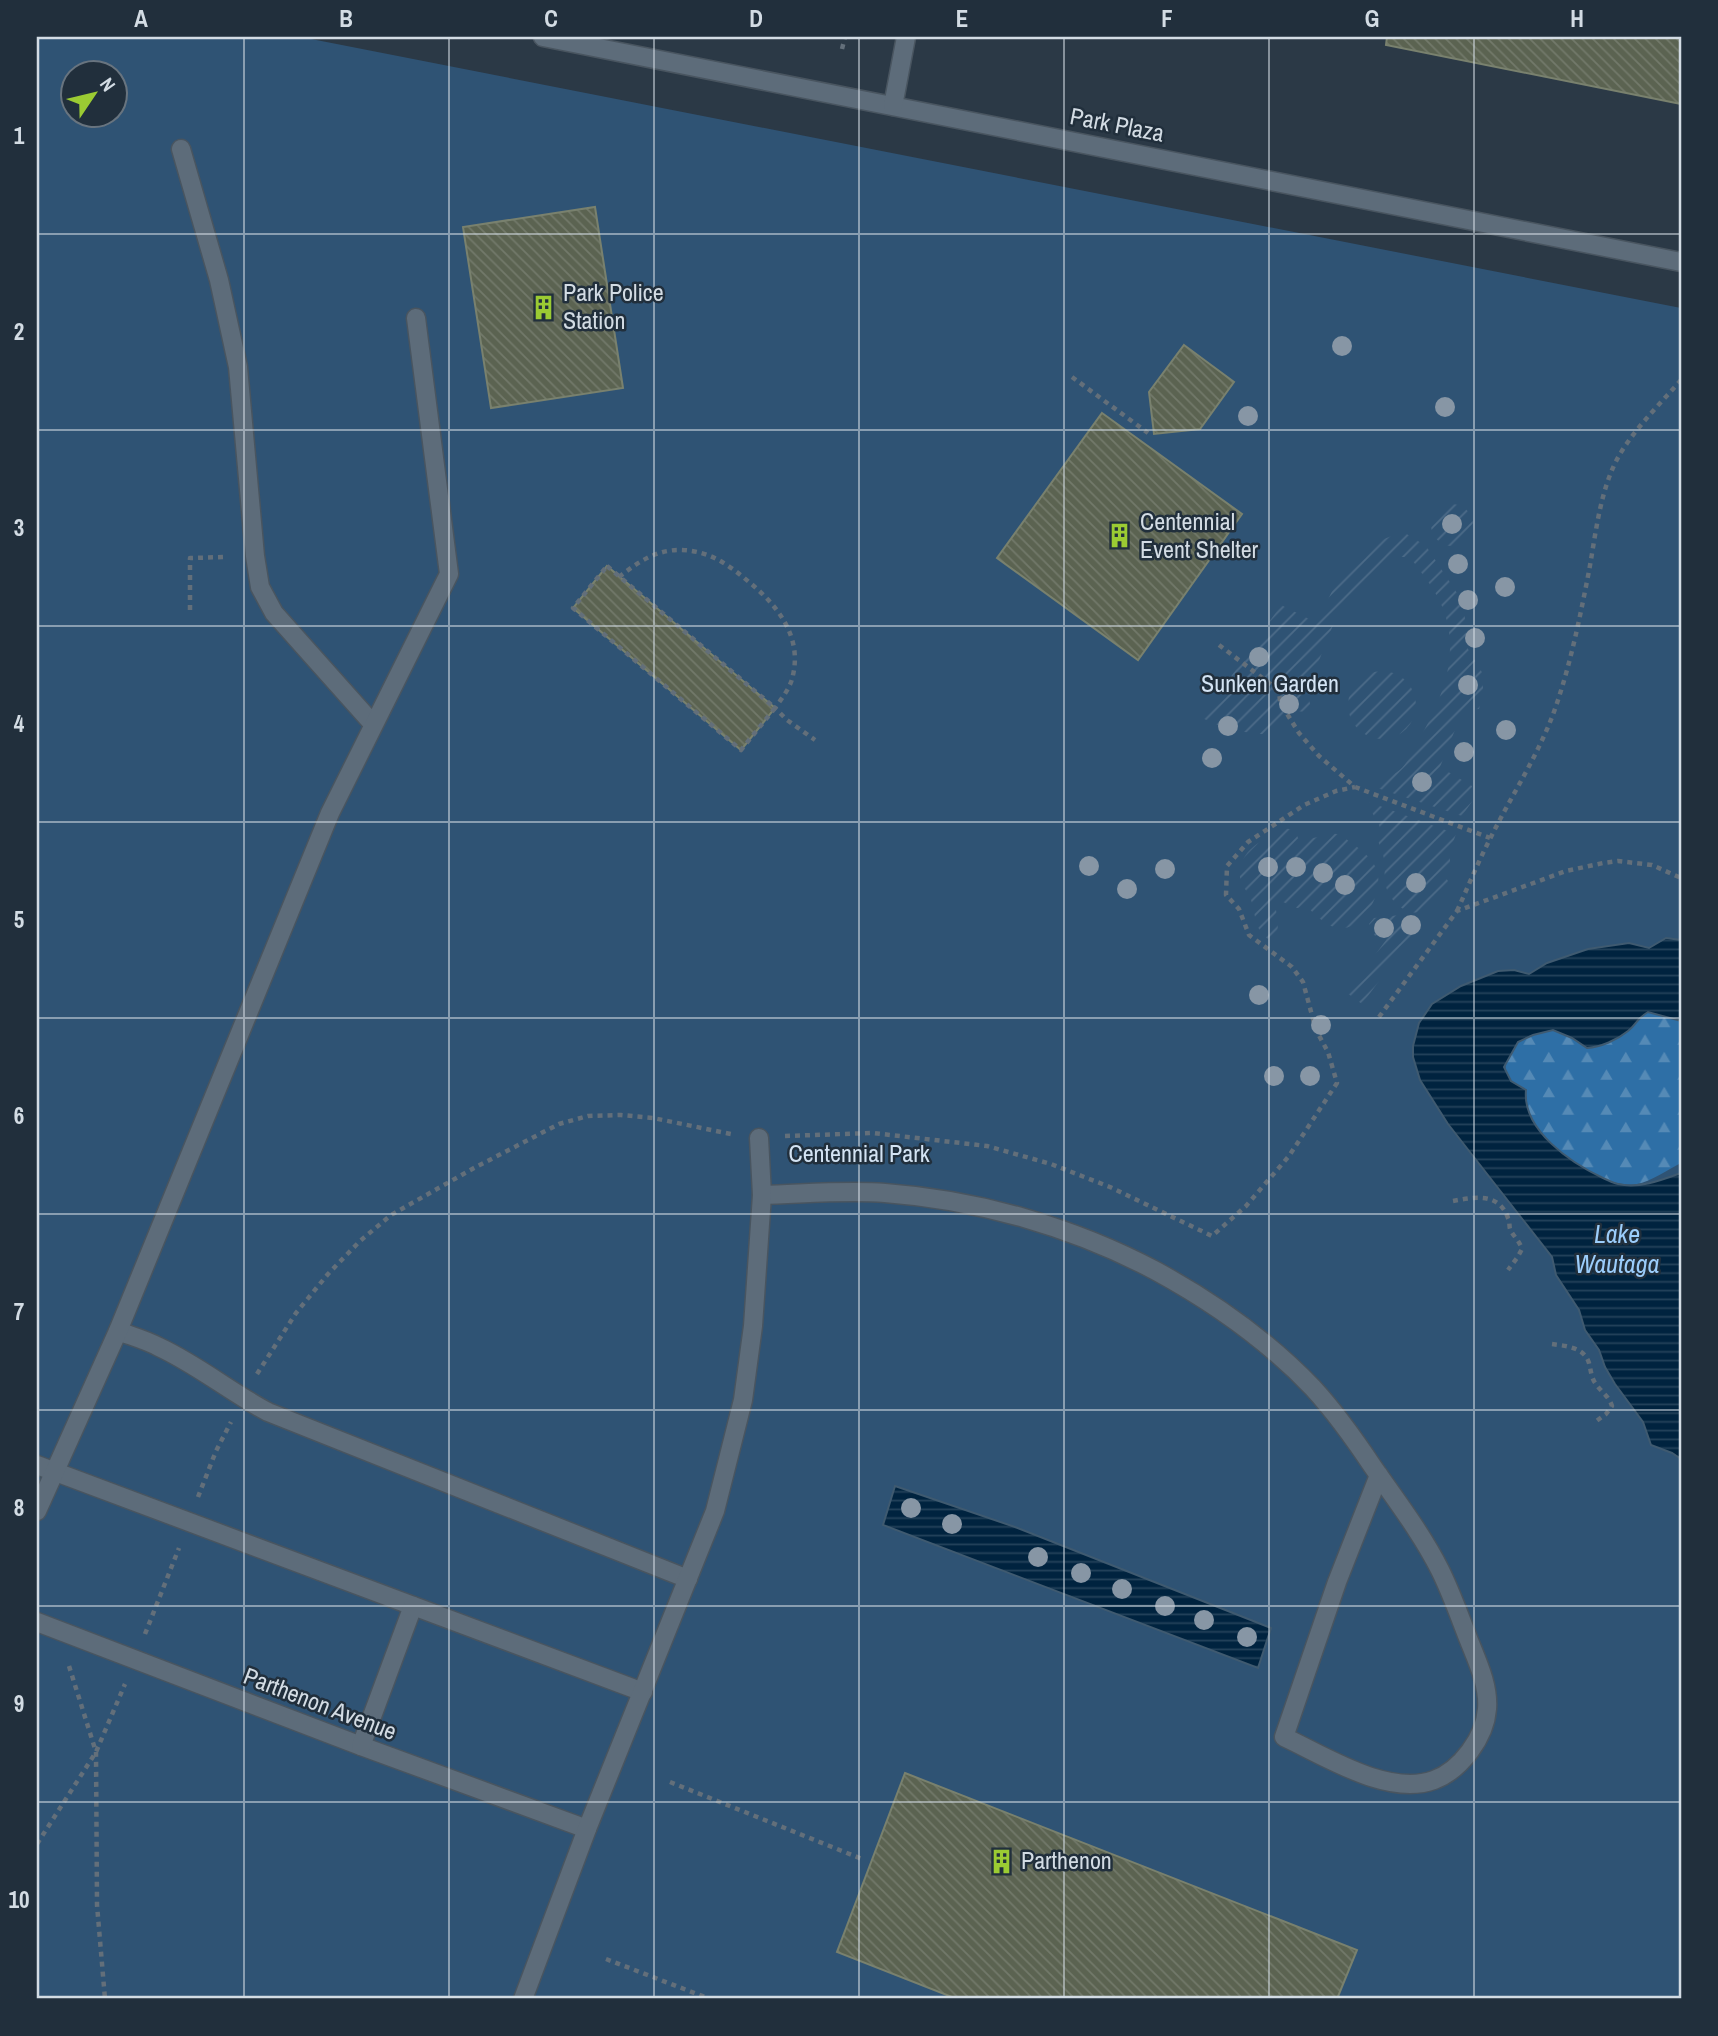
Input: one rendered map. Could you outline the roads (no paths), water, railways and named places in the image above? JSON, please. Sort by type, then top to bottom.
[{"type":"street","name":"Park Plaza","points":[[543,37],[1681,262]]},
{"type":"street","points":[[893,106],[906,37]]},
{"type":"street","points":[[181,149],[219,280],[238,367],[260,587],[274,613],[373,724]]},
{"type":"street","points":[[37,1511],[45,1468],[118,1331],[330,813],[449,574],[416,318]]},
{"type":"street","points":[[523,1999],[587,1829],[715,1511],[743,1400],[753,1326],[762,1195],[759,1138]]},
{"type":"street","points":[[762,1195],[884,1193],[963,1203],[1039,1222],[1104,1246],[1154,1270],[1231,1317],[1269,1348],[1314,1389],[1379,1475],[1413,1525],[1439,1569],[1486,1686],[1487,1711],[1478,1738],[1469,1753],[1454,1768],[1434,1780],[1411,1784],[1388,1782],[1366,1775],[1284,1737],[1337,1582],[1379,1475]]},
{"type":"street","points":[[118,1331],[159,1346],[268,1412],[688,1579]]},
{"type":"street","points":[[45,1468],[643,1692]]},
{"type":"street","points":[[361,1746],[413,1606]]},
{"type":"street","name":"Parthenon Avenue","points":[[37,1622],[587,1829]]},
{"type":"water","name":"Lake Wautaga","points":[[1666,938],[1681,940],[1681,1021],[1648,1012],[1619,1037],[1603,1045],[1587,1048],[1553,1030],[1533,1035],[1518,1042],[1504,1067],[1511,1081],[1526,1090],[1527,1105],[1540,1131],[1564,1154],[1590,1172],[1616,1184],[1626,1185],[1650,1183],[1681,1173],[1681,1459],[1651,1445],[1643,1422],[1615,1384],[1599,1350],[1585,1330],[1579,1310],[1556,1275],[1552,1257],[1448,1124],[1420,1080],[1413,1057],[1419,1023],[1432,1004],[1461,986],[1498,971],[1514,970],[1529,974],[1547,963],[1588,949],[1629,943],[1649,948]]},
{"type":"water","points":[[895,1486],[1015,1527],[1271,1628],[1258,1668],[883,1525]]},
{"type":"place","name":"Park Police Station","points":[[543,307]]},
{"type":"place","name":"Centennial Event Shelter","points":[[1120,536]]},
{"type":"place","name":"Parthenon","points":[[1001,1861]]},
{"type":"park label","name":"Sunken Garden","points":[[1270,684]]},
{"type":"park label","name":"Centennial Park","points":[[859,1154]]}]
